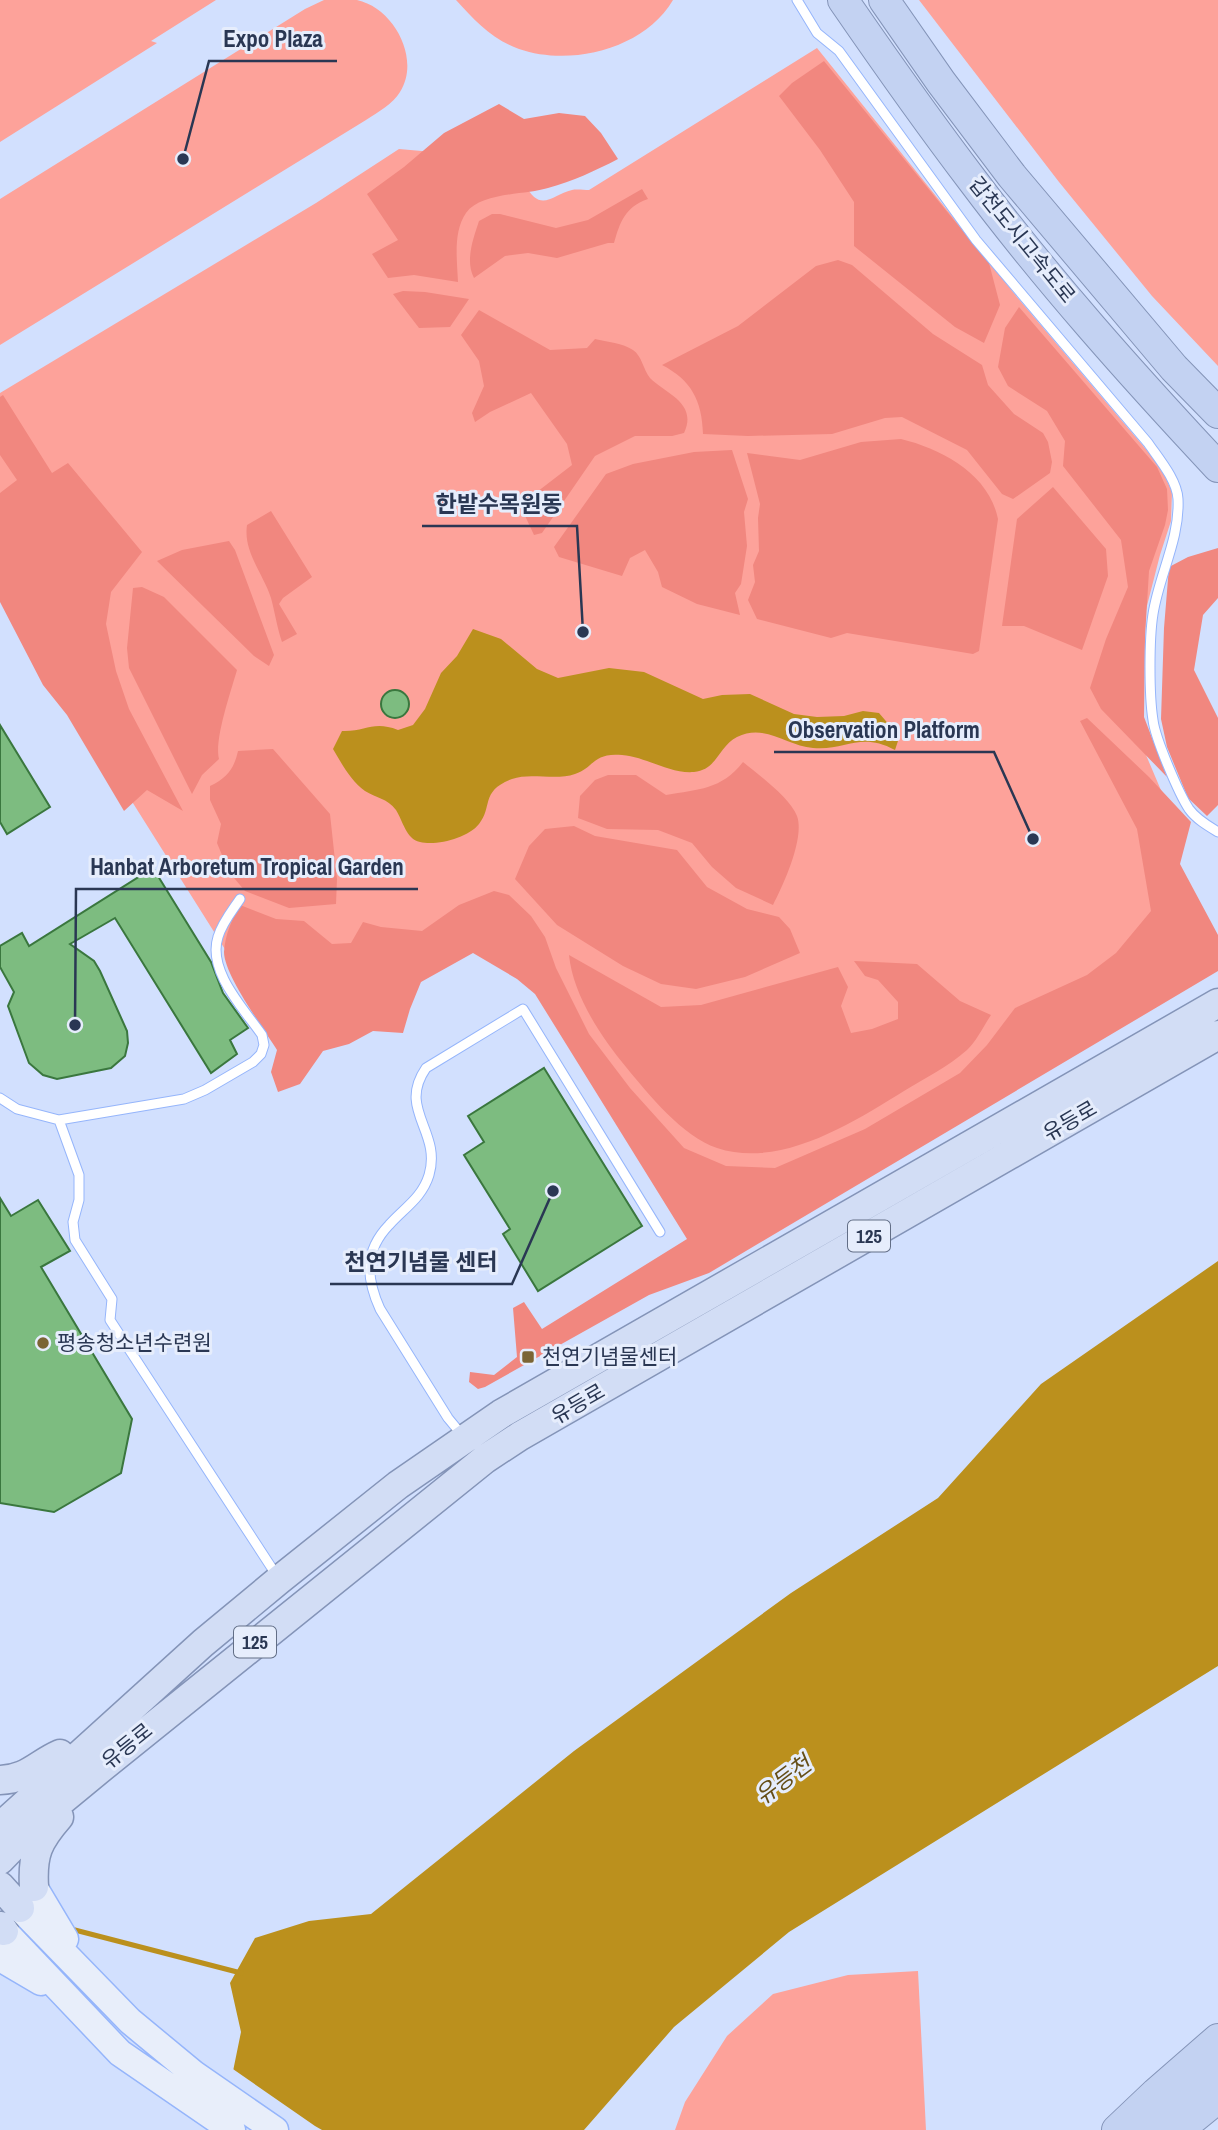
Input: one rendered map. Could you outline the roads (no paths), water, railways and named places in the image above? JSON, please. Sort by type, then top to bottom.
[{"type":"highway","name":"갑천도시고속도로","points":[[843,0],[974,183],[1058,286],[1218,467]]},
{"type":"highway","name":"갑천도시고속도로","points":[[884,0],[941,82],[1012,176],[1174,368],[1218,413]]},
{"type":"highway","points":[[1156,2092],[1184,2052],[1218,2020]]},
{"type":"highway","points":[[1117,2130],[1156,2092],[1218,2039]]},
{"type":"highway","points":[[1152,2130],[1218,2070]]},
{"type":"highway","points":[[1178,2130],[1218,2098]]},
{"type":"main road","name":"유등로","points":[[0,1827],[93,1758],[473,1451],[550,1385],[1218,1003]]},
{"type":"main road","name":"유등로","points":[[0,1860],[203,1643],[398,1485],[473,1451],[520,1436],[1218,1035]]},
{"type":"main road","points":[[0,1780],[15,1780],[33,1772],[57,1754],[93,1758],[40,1838],[33,1869],[15,1913]]},
{"type":"main road","points":[[0,1886],[69,1998],[120,2053],[232,2130]]},
{"type":"main road","points":[[15,1913],[47,1911],[94,1984],[130,2021],[194,2074],[275,2130]]},
{"type":"main road","points":[[0,1958],[69,1998]]},
{"type":"lane","points":[[797,0],[817,33],[839,51],[976,240],[1148,443],[1167,471],[1178,496],[1177,521],[1152,615],[1153,722],[1179,791],[1190,811],[1218,832]]},
{"type":"lane","points":[[0,1098],[17,1109],[59,1120],[184,1099],[253,1062],[261,1054],[264,1045],[262,1035],[225,979],[217,959],[217,937],[240,899]]},
{"type":"lane","points":[[473,1451],[448,1418],[380,1309],[369,1274],[371,1256],[378,1239],[420,1195],[429,1173],[431,1147],[415,1105],[414,1091],[426,1068],[523,1009],[660,1232]]},
{"type":"lane","points":[[59,1120],[79,1175],[79,1200],[73,1222],[75,1240],[112,1299],[110,1320],[279,1580]]},
{"type":"water","points":[[473,629],[501,639],[537,669],[558,678],[609,668],[644,672],[703,699],[750,694],[794,714],[817,717],[844,716],[863,711],[879,713],[898,741],[895,750],[872,742],[813,748],[766,734],[747,733],[731,741],[708,767],[694,772],[676,770],[631,756],[605,756],[567,776],[527,776],[512,779],[491,794],[483,818],[474,829],[452,840],[420,842],[408,833],[393,806],[365,791],[355,782],[333,749],[342,731],[376,726],[398,730],[413,725],[425,709],[441,673],[457,656]]},
{"type":"water","name":"유등천","points":[[1218,1261],[1218,1666],[789,1932],[674,2027],[584,2130],[221,2130],[241,2032],[230,1983],[255,1938],[309,1921],[371,1914],[574,1751],[791,1593],[938,1498],[1041,1384]]},
{"type":"waterway","points":[[71,1929],[241,1973]]},
{"type":"place","name":"Expo Plaza","points":[[183,159]]},
{"type":"place","name":"한밭수목원동","points":[[583,632]]},
{"type":"place","name":"Observation Platform","points":[[1033,839]]},
{"type":"place","name":"Hanbat Arboretum Tropical Garden","points":[[75,1025]]},
{"type":"place","name":"천연기념물 센터","points":[[553,1191]]},
{"type":"place","name":"평송청소년수련원","points":[[43,1343]]},
{"type":"place","name":"천연기념물센터","points":[[528,1357]]}]
